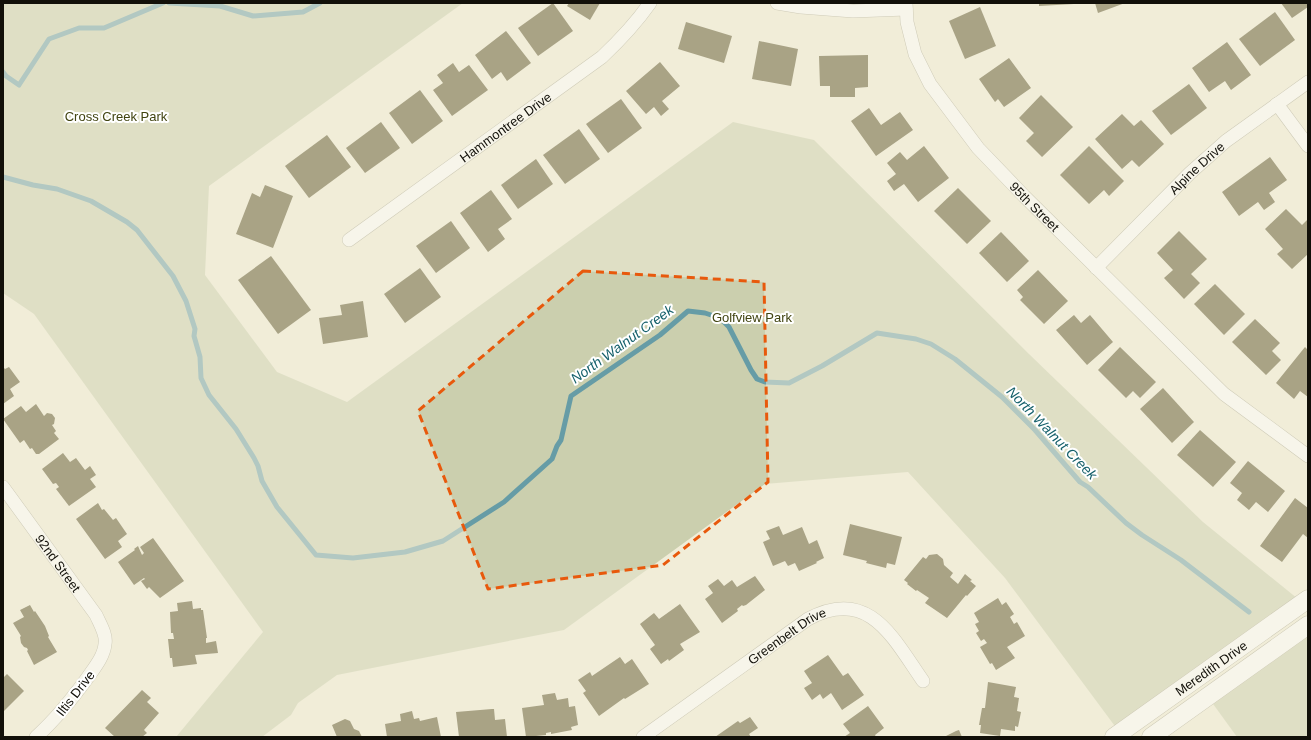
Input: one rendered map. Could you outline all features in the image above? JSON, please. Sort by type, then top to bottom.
[{"type":"main road","name":"Meredith Drive","points":[[1114,737],[1308,599]]},
{"type":"main road","name":"Meredith Drive","points":[[1151,737],[1308,625]]},
{"type":"street","name":"Hammontree Drive","points":[[349,240],[602,56],[624,36],[650,3]]},
{"type":"street","name":"95th Street","points":[[777,3],[801,7],[853,11],[906,6],[907,22],[915,54],[930,84],[978,148],[1096,268],[1224,394],[1308,456]]},
{"type":"street","name":"Alpine Drive","points":[[1096,268],[1190,173],[1226,141],[1308,82]]},
{"type":"street","points":[[1277,104],[1308,146]]},
{"type":"street","name":"92nd Street","points":[[3,487],[96,615],[103,629],[106,643]]},
{"type":"street","name":"Greenbelt Drive","points":[[643,737],[658,733],[808,619],[821,612],[835,609],[850,609],[865,613],[878,621],[888,632],[923,681]]},
{"type":"street","name":"Iltis Drive","points":[[36,737],[52,722],[74,696],[96,665],[106,643]]},
{"type":"highlighted area","points":[[583,271],[764,282],[768,482],[663,565],[488,589],[418,411]]},
{"type":"green space","name":"Golfview Park","points":[[3,3],[463,3],[209,186],[205,275],[277,372],[347,402],[733,122],[814,140],[1029,354],[1203,522],[1303,603],[1120,733],[1005,578],[908,472],[765,484],[564,630],[337,675],[298,703],[291,715],[262,737],[176,737],[263,632],[34,314],[3,293]]},
{"type":"green space","points":[[1308,625],[1308,737],[1237,737],[1208,697]]},
{"type":"building","points":[[553,3],[573,31],[538,56],[518,28]]},
{"type":"building","points":[[569,3],[600,3],[590,20],[567,6]]},
{"type":"building","points":[[1039,3],[1074,3],[1074,4],[1039,6]]},
{"type":"building","points":[[1095,3],[1125,3],[1098,13]]},
{"type":"building","points":[[1281,3],[1308,3],[1308,7],[1292,18]]},
{"type":"building","points":[[980,7],[996,46],[965,59],[949,21]]},
{"type":"building","points":[[1275,12],[1295,40],[1260,66],[1239,39]]},
{"type":"building","points":[[686,22],[732,36],[724,63],[678,49]]},
{"type":"building","points":[[506,31],[531,63],[507,81],[501,72],[492,79],[475,55]]},
{"type":"building","points":[[759,41],[798,49],[791,86],[752,79]]},
{"type":"building","points":[[1227,42],[1251,75],[1231,90],[1225,81],[1209,92],[1192,68]]},
{"type":"building","points":[[868,55],[868,87],[855,88],[855,97],[830,97],[830,86],[820,86],[819,56]]},
{"type":"building","points":[[1009,58],[1031,88],[1004,107],[998,99],[995,102],[979,79]]},
{"type":"building","points":[[660,62],[680,86],[662,101],[669,109],[661,116],[654,107],[646,114],[626,91]]},
{"type":"building","points":[[453,63],[459,72],[469,65],[488,90],[452,116],[433,90],[443,83],[437,75]]},
{"type":"building","points":[[1189,84],[1207,108],[1171,135],[1152,111]]},
{"type":"building","points":[[420,90],[443,121],[412,144],[389,113]]},
{"type":"building","points":[[1041,95],[1073,127],[1042,157],[1026,141],[1034,133],[1019,118]]},
{"type":"building","points":[[621,99],[642,128],[608,153],[586,124]]},
{"type":"building","points":[[869,108],[881,125],[900,112],[913,130],[876,156],[851,121]]},
{"type":"building","points":[[1122,114],[1134,126],[1141,120],[1164,144],[1139,167],[1132,160],[1122,169],[1095,139]]},
{"type":"building","points":[[381,122],[400,148],[365,173],[346,148]]},
{"type":"building","points":[[579,129],[600,159],[565,184],[543,155]]},
{"type":"building","points":[[327,135],[351,167],[309,198],[285,166]]},
{"type":"building","points":[[924,146],[949,178],[918,202],[904,184],[894,191],[887,181],[896,174],[887,163],[900,152],[907,160]]},
{"type":"building","points":[[1089,146],[1124,181],[1109,196],[1104,190],[1089,204],[1060,175]]},
{"type":"building","points":[[1270,157],[1287,180],[1269,193],[1275,202],[1264,210],[1258,202],[1239,216],[1222,192]]},
{"type":"building","points":[[536,159],[553,184],[518,209],[501,185]]},
{"type":"building","points":[[265,185],[293,196],[273,248],[236,234],[252,193],[260,197]]},
{"type":"building","points":[[958,188],[991,221],[967,244],[934,211]]},
{"type":"building","points":[[491,190],[512,219],[498,229],[505,239],[488,252],[460,213]]},
{"type":"building","points":[[1286,209],[1302,225],[1308,219],[1308,254],[1292,269],[1277,254],[1283,249],[1265,229]]},
{"type":"building","points":[[451,221],[470,248],[436,273],[416,246]]},
{"type":"building","points":[[1179,231],[1207,259],[1191,274],[1200,283],[1184,299],[1164,278],[1173,270],[1157,253]]},
{"type":"building","points":[[1001,232],[1029,261],[1007,282],[979,253]]},
{"type":"building","points":[[271,256],[311,310],[278,334],[238,280]]},
{"type":"building","points":[[420,268],[441,297],[405,323],[384,294]]},
{"type":"building","points":[[1038,270],[1068,301],[1044,324],[1020,300],[1023,297],[1017,290]]},
{"type":"building","points":[[1215,284],[1245,314],[1224,335],[1194,304]]},
{"type":"building","points":[[363,301],[368,337],[323,344],[319,318],[342,315],[340,305]]},
{"type":"building","points":[[1074,315],[1081,323],[1090,315],[1113,342],[1087,365],[1056,330]]},
{"type":"building","points":[[1255,319],[1280,343],[1272,351],[1281,360],[1266,375],[1232,342]]},
{"type":"building","points":[[1120,347],[1156,382],[1140,398],[1133,391],[1126,398],[1098,370]]},
{"type":"building","points":[[1305,347],[1308,350],[1308,397],[1300,391],[1294,399],[1276,383]]},
{"type":"building","points":[[3,367],[5,369],[9,367],[20,382],[10,389],[14,396],[3,404]]},
{"type":"building","points":[[1163,388],[1194,422],[1172,443],[1140,409]]},
{"type":"building","points":[[36,404],[44,416],[47,413],[52,414],[55,418],[54,424],[52,425],[56,431],[54,433],[59,439],[39,454],[36,454],[32,448],[30,449],[24,440],[20,443],[3,419],[21,406],[26,412]]},
{"type":"building","points":[[1200,430],[1236,462],[1213,487],[1177,455]]},
{"type":"building","points":[[63,453],[70,462],[76,458],[85,470],[90,466],[96,475],[90,479],[96,487],[69,506],[56,489],[59,487],[56,483],[53,484],[42,469]]},
{"type":"building","points":[[1248,461],[1285,491],[1268,512],[1256,502],[1249,510],[1237,500],[1242,493],[1230,483]]},
{"type":"building","points":[[1295,498],[1308,508],[1308,538],[1303,534],[1282,562],[1260,546]]},
{"type":"building","points":[[98,503],[102,510],[104,509],[113,520],[116,518],[127,534],[118,541],[122,547],[105,559],[76,519]]},
{"type":"building","points":[[850,524],[902,537],[895,565],[887,563],[886,568],[866,563],[867,561],[843,555]]},
{"type":"building","points":[[779,526],[783,535],[802,527],[809,544],[817,540],[824,558],[816,562],[817,563],[799,571],[795,563],[788,566],[785,561],[773,566],[763,542],[770,539],[766,531]]},
{"type":"building","points":[[153,538],[184,581],[160,598],[149,587],[147,589],[141,581],[145,579],[144,578],[134,585],[118,562],[135,550],[134,549],[138,546],[142,555],[144,553],[140,547]]},
{"type":"building","points":[[937,554],[943,559],[944,565],[953,573],[950,577],[958,584],[965,574],[976,586],[967,596],[966,595],[947,618],[925,603],[929,598],[917,590],[916,591],[904,580],[923,557],[926,559],[929,555]]},
{"type":"building","points":[[755,576],[765,590],[746,605],[742,605],[737,609],[738,611],[722,623],[705,599],[713,593],[708,586],[718,579],[724,586],[732,580],[737,587]]},
{"type":"building","points":[[998,598],[1002,605],[1006,602],[1014,614],[1010,617],[1014,624],[1017,622],[1025,636],[1007,647],[1015,658],[996,670],[992,663],[990,664],[980,647],[987,643],[984,639],[981,641],[976,633],[979,631],[975,624],[979,622],[974,613]]},
{"type":"building","points":[[192,601],[193,609],[201,608],[201,610],[203,610],[207,638],[206,643],[216,641],[218,653],[195,655],[197,664],[173,667],[172,658],[170,658],[168,639],[174,639],[173,633],[171,633],[170,612],[178,611],[177,603]]},
{"type":"building","points":[[680,604],[700,632],[680,644],[684,650],[669,661],[668,659],[661,664],[650,649],[655,645],[640,624],[654,613],[659,619]]},
{"type":"building","points":[[30,605],[45,626],[49,636],[48,637],[57,652],[34,665],[27,648],[21,643],[21,636],[13,623],[24,617],[20,610]]},
{"type":"building","points":[[828,655],[843,676],[848,673],[864,695],[842,710],[831,693],[823,699],[820,694],[812,700],[804,688],[812,683],[804,671]]},
{"type":"building","points":[[620,657],[625,664],[632,659],[649,684],[625,699],[624,698],[599,716],[583,693],[586,691],[578,680],[590,672],[592,676]]},
{"type":"building","points":[[7,674],[24,691],[3,712],[3,678]]},
{"type":"building","points":[[988,682],[1016,687],[1014,697],[1019,698],[1017,711],[1021,712],[1018,727],[1015,726],[1015,731],[1001,729],[1000,736],[980,733],[981,725],[979,725],[982,708],[985,708]]},
{"type":"building","points":[[142,690],[151,698],[147,702],[159,713],[144,730],[147,733],[142,737],[115,737],[105,728]]},
{"type":"building","points":[[555,693],[557,700],[568,698],[569,707],[575,706],[578,725],[571,727],[572,730],[526,737],[522,708],[544,705],[542,695]]},
{"type":"building","points":[[868,706],[884,728],[875,735],[876,737],[844,737],[850,733],[843,724]]},
{"type":"building","points":[[494,709],[495,720],[505,719],[507,737],[459,737],[456,712]]},
{"type":"building","points":[[412,711],[414,719],[419,718],[420,721],[437,717],[441,737],[387,737],[385,724],[401,721],[400,714]]},
{"type":"building","points":[[750,717],[758,728],[749,734],[751,737],[715,737],[738,721],[740,723]]},
{"type":"building","points":[[345,719],[350,721],[354,729],[359,731],[362,737],[337,737],[332,725]]},
{"type":"building","points":[[959,730],[962,737],[944,737],[956,731]]},
{"type":"waterway","points":[[3,72],[6,76],[19,85],[49,39],[79,28],[104,28],[163,3]]},
{"type":"waterway","points":[[169,3],[220,6],[253,16],[303,12],[320,3]]},
{"type":"waterway","name":"North Walnut Creek","points":[[3,177],[33,185],[57,189],[91,201],[127,222],[137,230],[173,276],[186,301],[195,329],[194,336],[200,357],[201,378],[209,395],[236,429],[254,458],[262,481],[277,507],[316,555],[353,558],[405,552],[443,541],[504,502],[552,459],[561,440],[571,396],[660,335],[688,311],[705,313],[720,318],[729,327],[757,379],[765,382],[789,383],[822,366],[877,333],[916,339],[931,344],[955,359],[1002,397],[1035,430],[1080,482],[1088,487],[1126,523],[1181,560],[1249,612]]},
{"type":"park label","name":"Cross Creek Park","points":[[116,116]]}]
